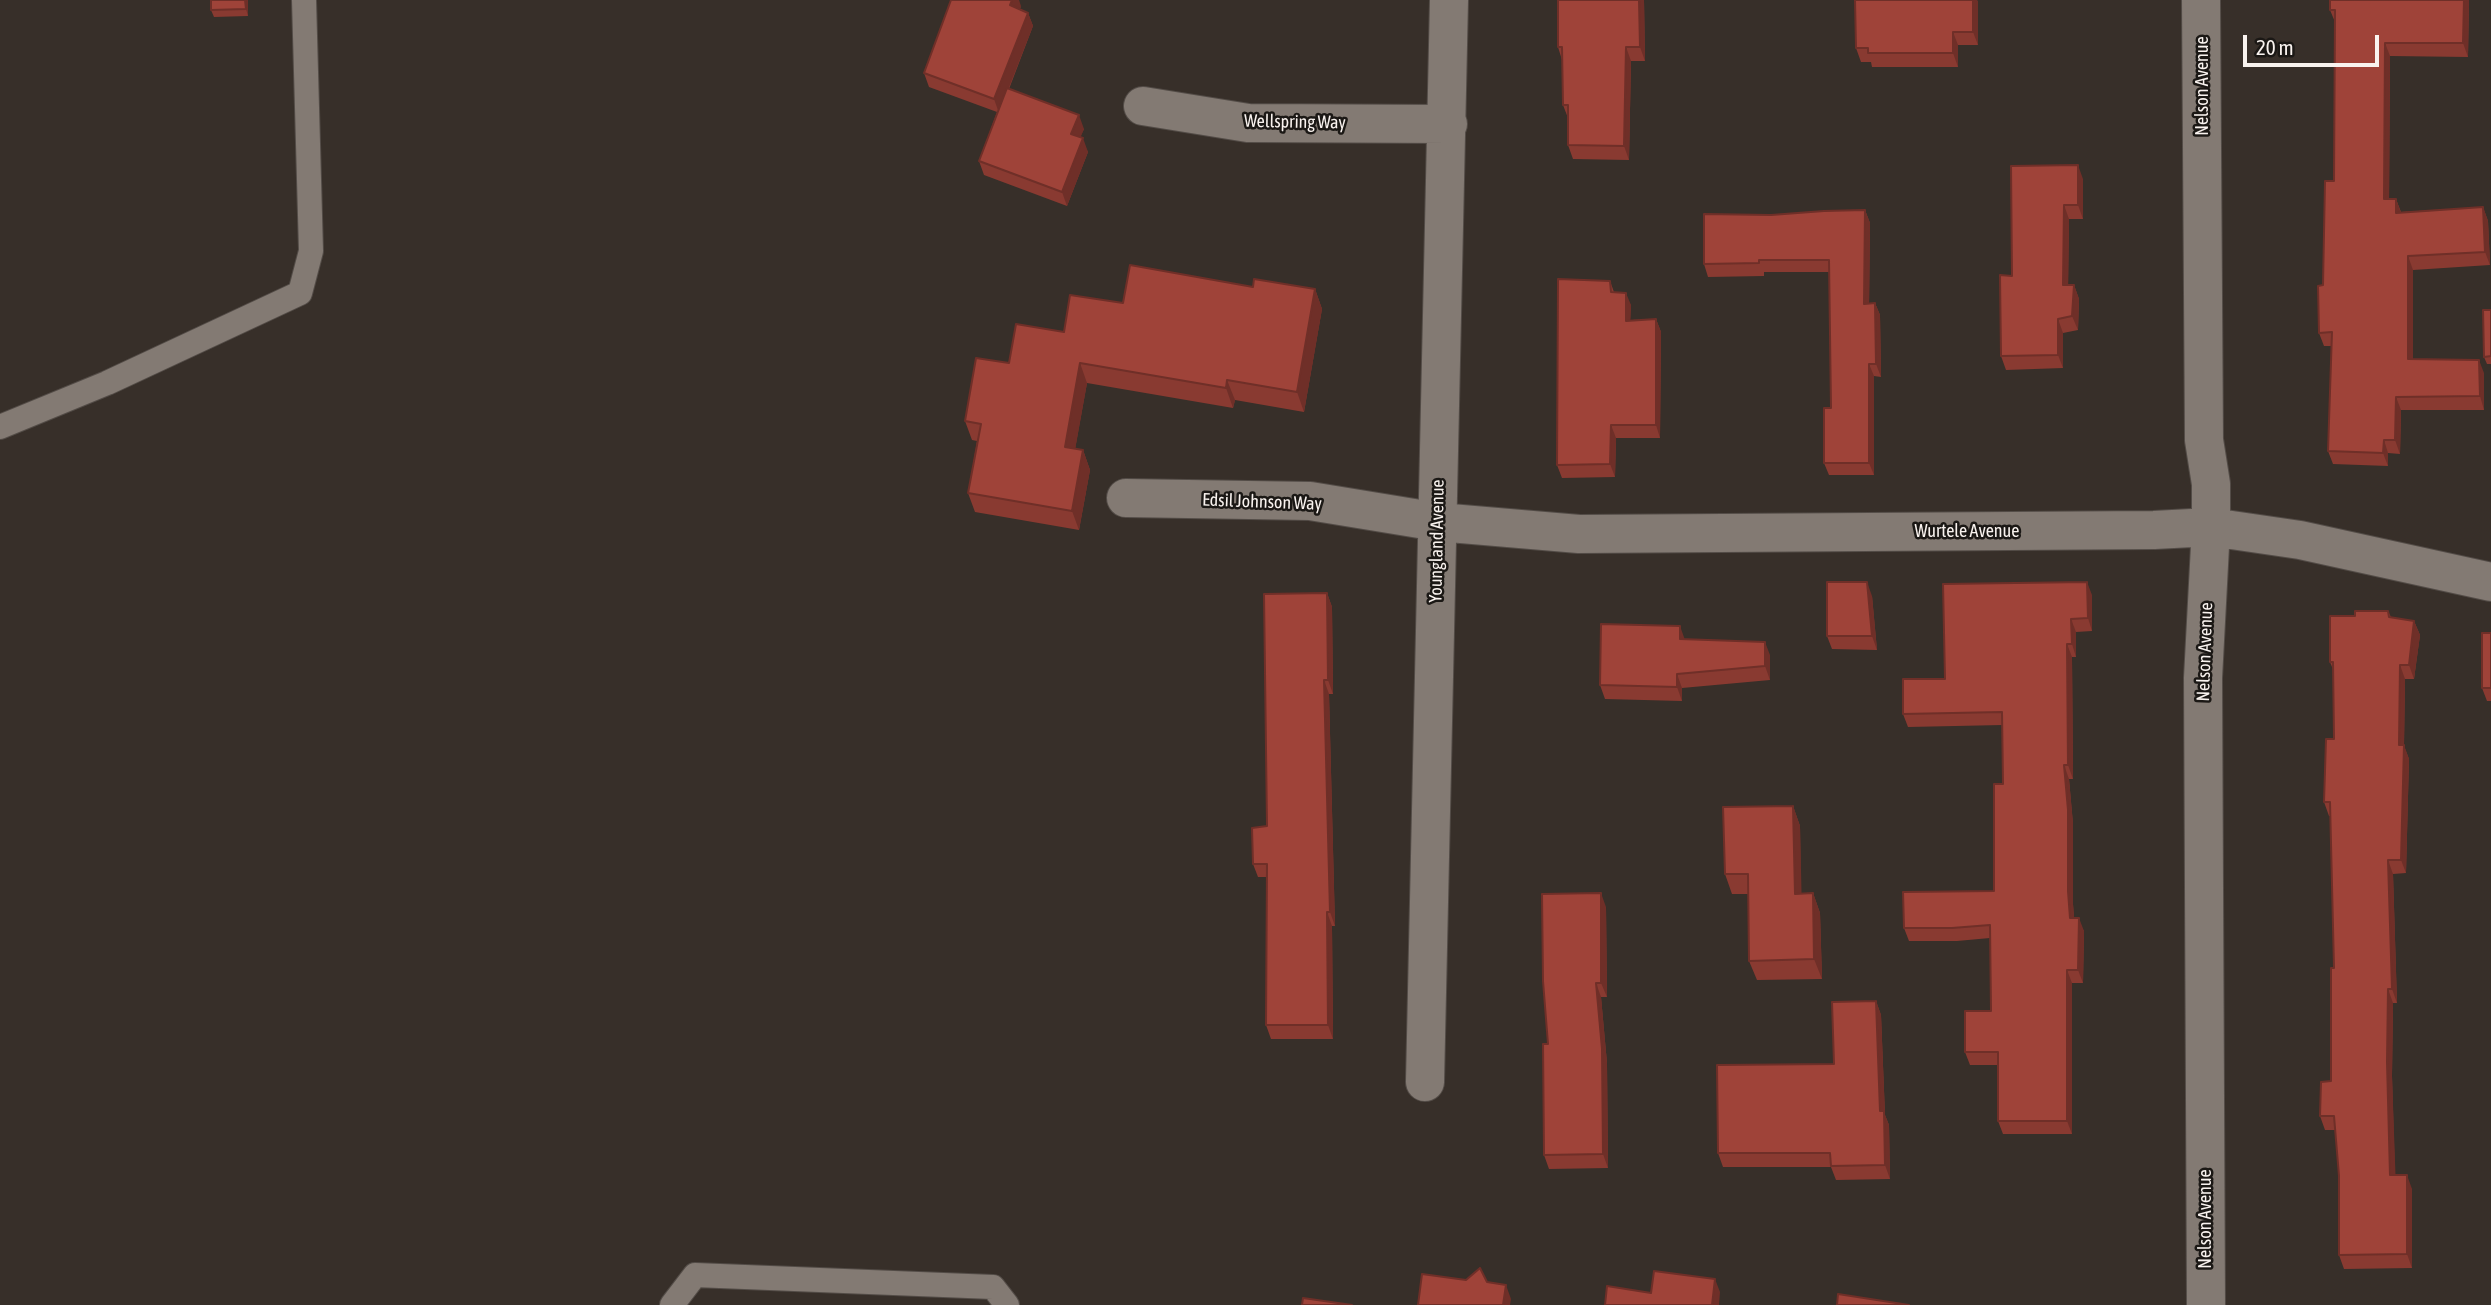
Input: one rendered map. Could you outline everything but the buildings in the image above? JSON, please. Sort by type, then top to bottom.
[{"type":"street","name":"Youngland Avenue","points":[[1425,1082],[1449,0]]},
{"type":"street","name":"Nelson Avenue","points":[[2201,0],[2204,440],[2211,484],[2203,678],[2206,1305]]},
{"type":"street","name":"Wellspring Way","points":[[1143,106],[1248,123],[1448,124]]},
{"type":"street","name":"Edsil Johnson Way","points":[[1126,498],[1310,501],[1438,522]]},
{"type":"street","name":"Wurtele Avenue","points":[[1438,522],[1579,534],[2154,530],[2211,527],[2300,540],[2491,582]]},
{"type":"lane","points":[[0,426],[107,383],[300,293],[310,251],[304,0]]},
{"type":"lane","points":[[672,1305],[695,1275],[993,1287],[1007,1305]]}]
